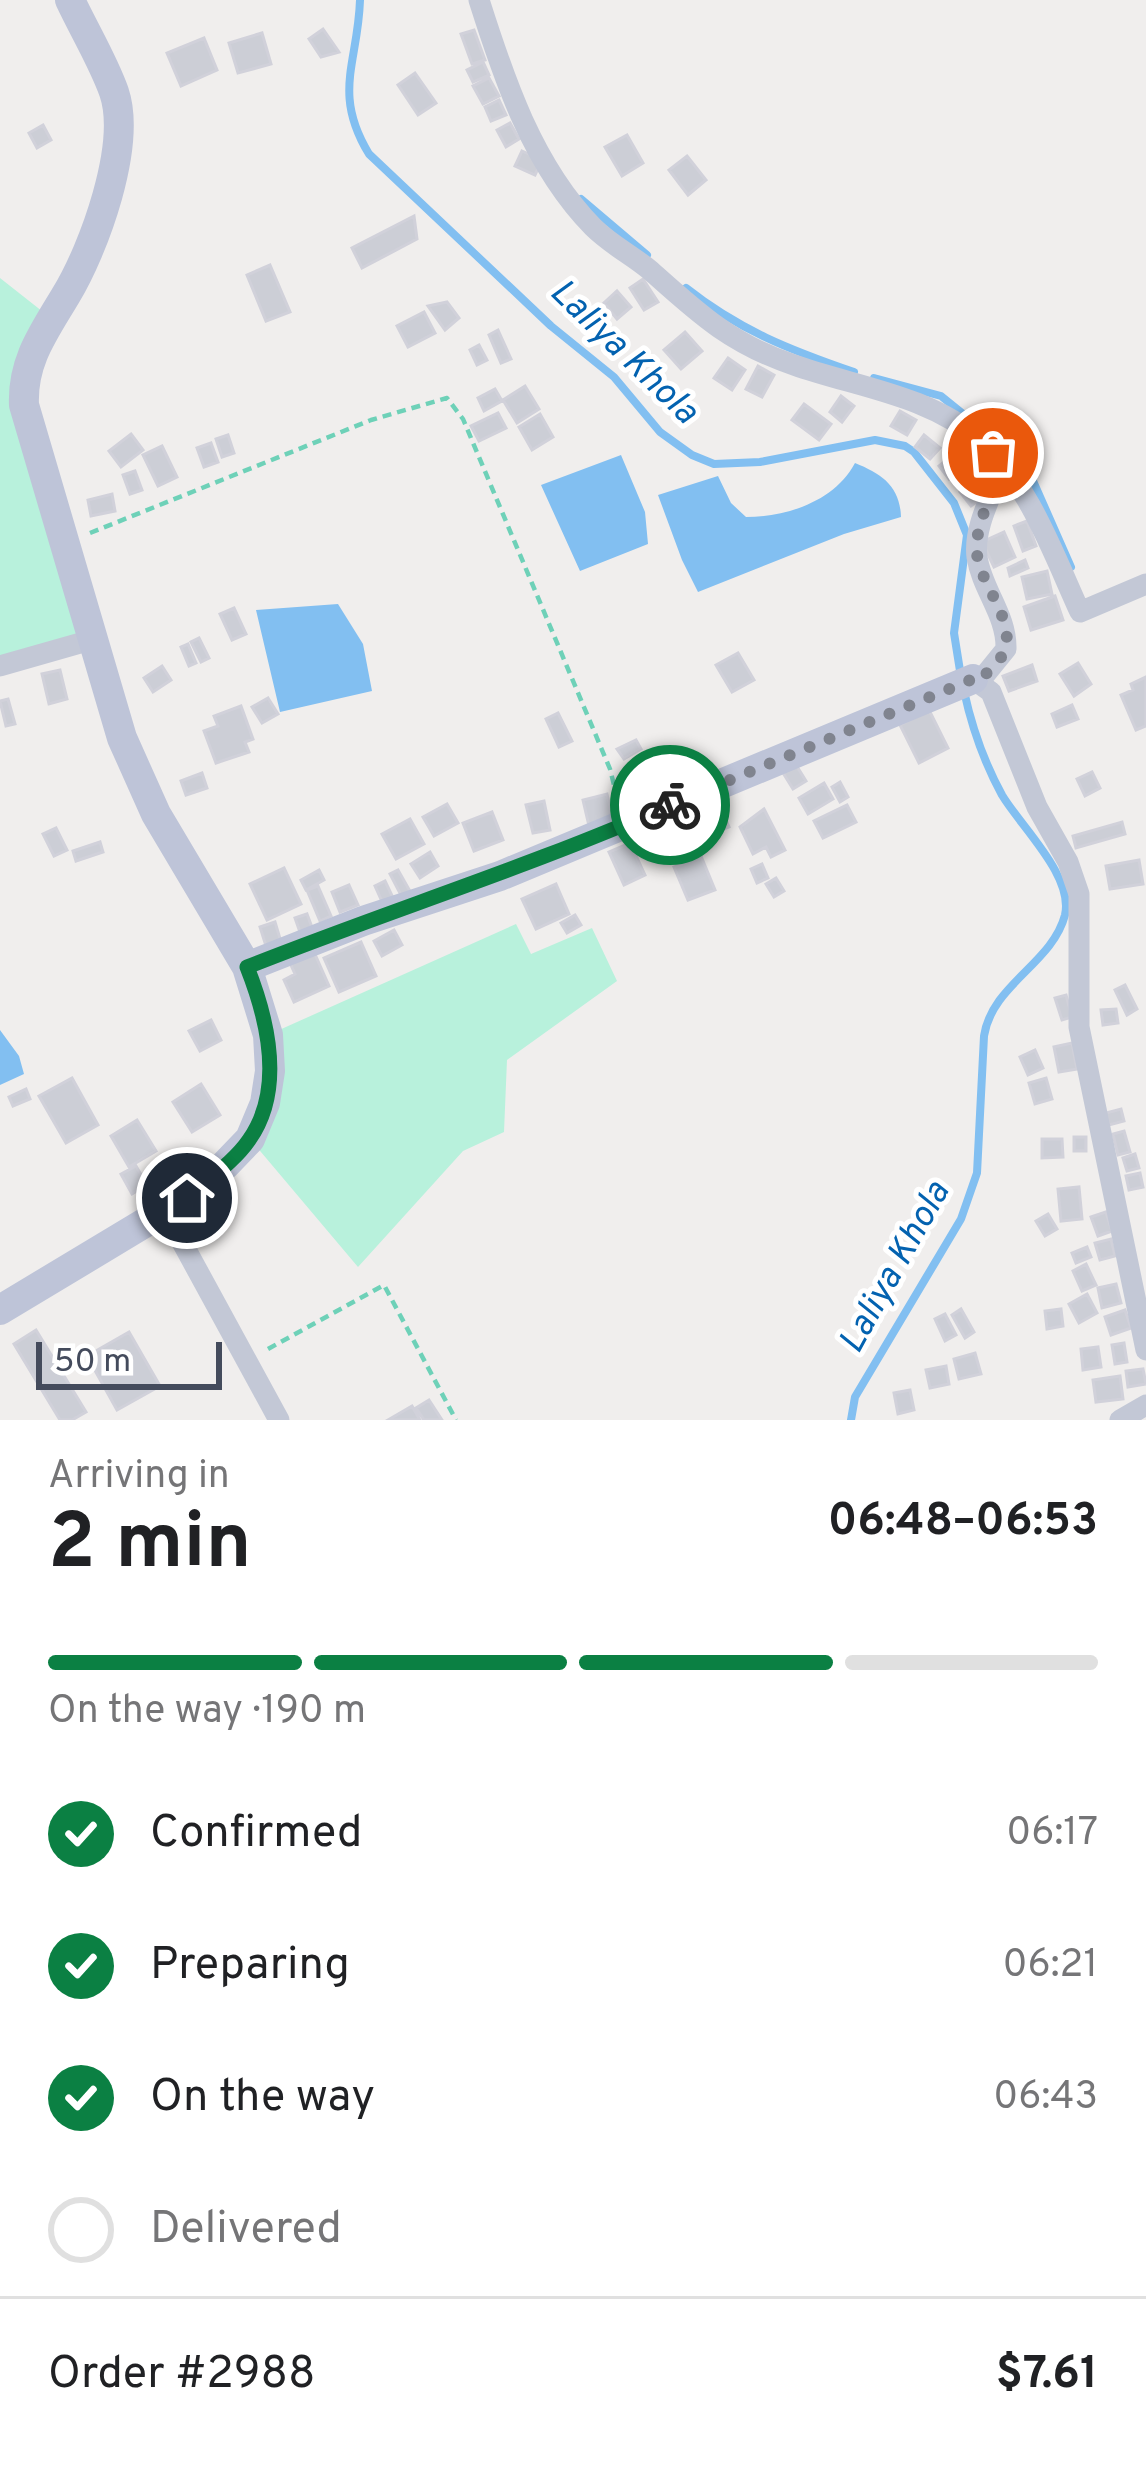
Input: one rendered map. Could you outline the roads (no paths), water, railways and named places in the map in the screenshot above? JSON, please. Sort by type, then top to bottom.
[{"type":"street","points":[[0,1310],[187,1198],[250,1139],[265,1103],[270,1071],[268,1035],[247,967],[142,788],[122,738],[24,405],[23,384],[33,350],[75,280],[102,210],[119,137],[114,92],[70,0]]},
{"type":"street","points":[[479,0],[507,84],[534,140],[571,202],[610,244],[643,264],[729,338],[791,364],[934,410],[975,436],[1003,464],[1044,533],[1080,612],[1146,584]]},
{"type":"street","points":[[247,967],[363,921],[500,876],[970,682],[1006,649],[1005,629],[977,555],[982,521],[1003,464]]},
{"type":"street","points":[[0,666],[91,640]]},
{"type":"street","points":[[970,682],[992,692],[1036,807],[1068,862],[1079,894],[1078,1028],[1146,1349]]},
{"type":"street","points":[[164,1211],[279,1420]]},
{"type":"street","points":[[1120,1420],[1146,1405]]},
{"type":"water","points":[[621,455],[645,512],[648,544],[580,571],[541,485]]},
{"type":"water","points":[[855,463],[888,482],[901,517],[844,534],[698,592],[658,495],[718,476],[731,503],[746,517],[778,514],[823,497]]},
{"type":"water","points":[[338,604],[363,644],[372,691],[280,712],[256,610]]},
{"type":"water","points":[[0,1030],[19,1056],[24,1074],[0,1085]]},
{"type":"waterway","name":"Laliya Khola","points":[[360,0],[349,95],[369,154],[551,326],[614,377],[660,432],[714,464],[760,462],[875,440],[914,452],[954,503],[967,535],[954,633],[961,677]]},
{"type":"waterway","points":[[581,199],[647,255]]},
{"type":"waterway","points":[[686,288],[766,338],[854,372]]},
{"type":"waterway","points":[[874,378],[941,396],[1026,465],[1071,567]]},
{"type":"waterway","name":"Laliya Khola","points":[[851,1420],[855,1397],[961,1219],[977,1173],[989,1018],[1048,947],[1065,915],[1062,884],[996,783],[964,691]]}]
